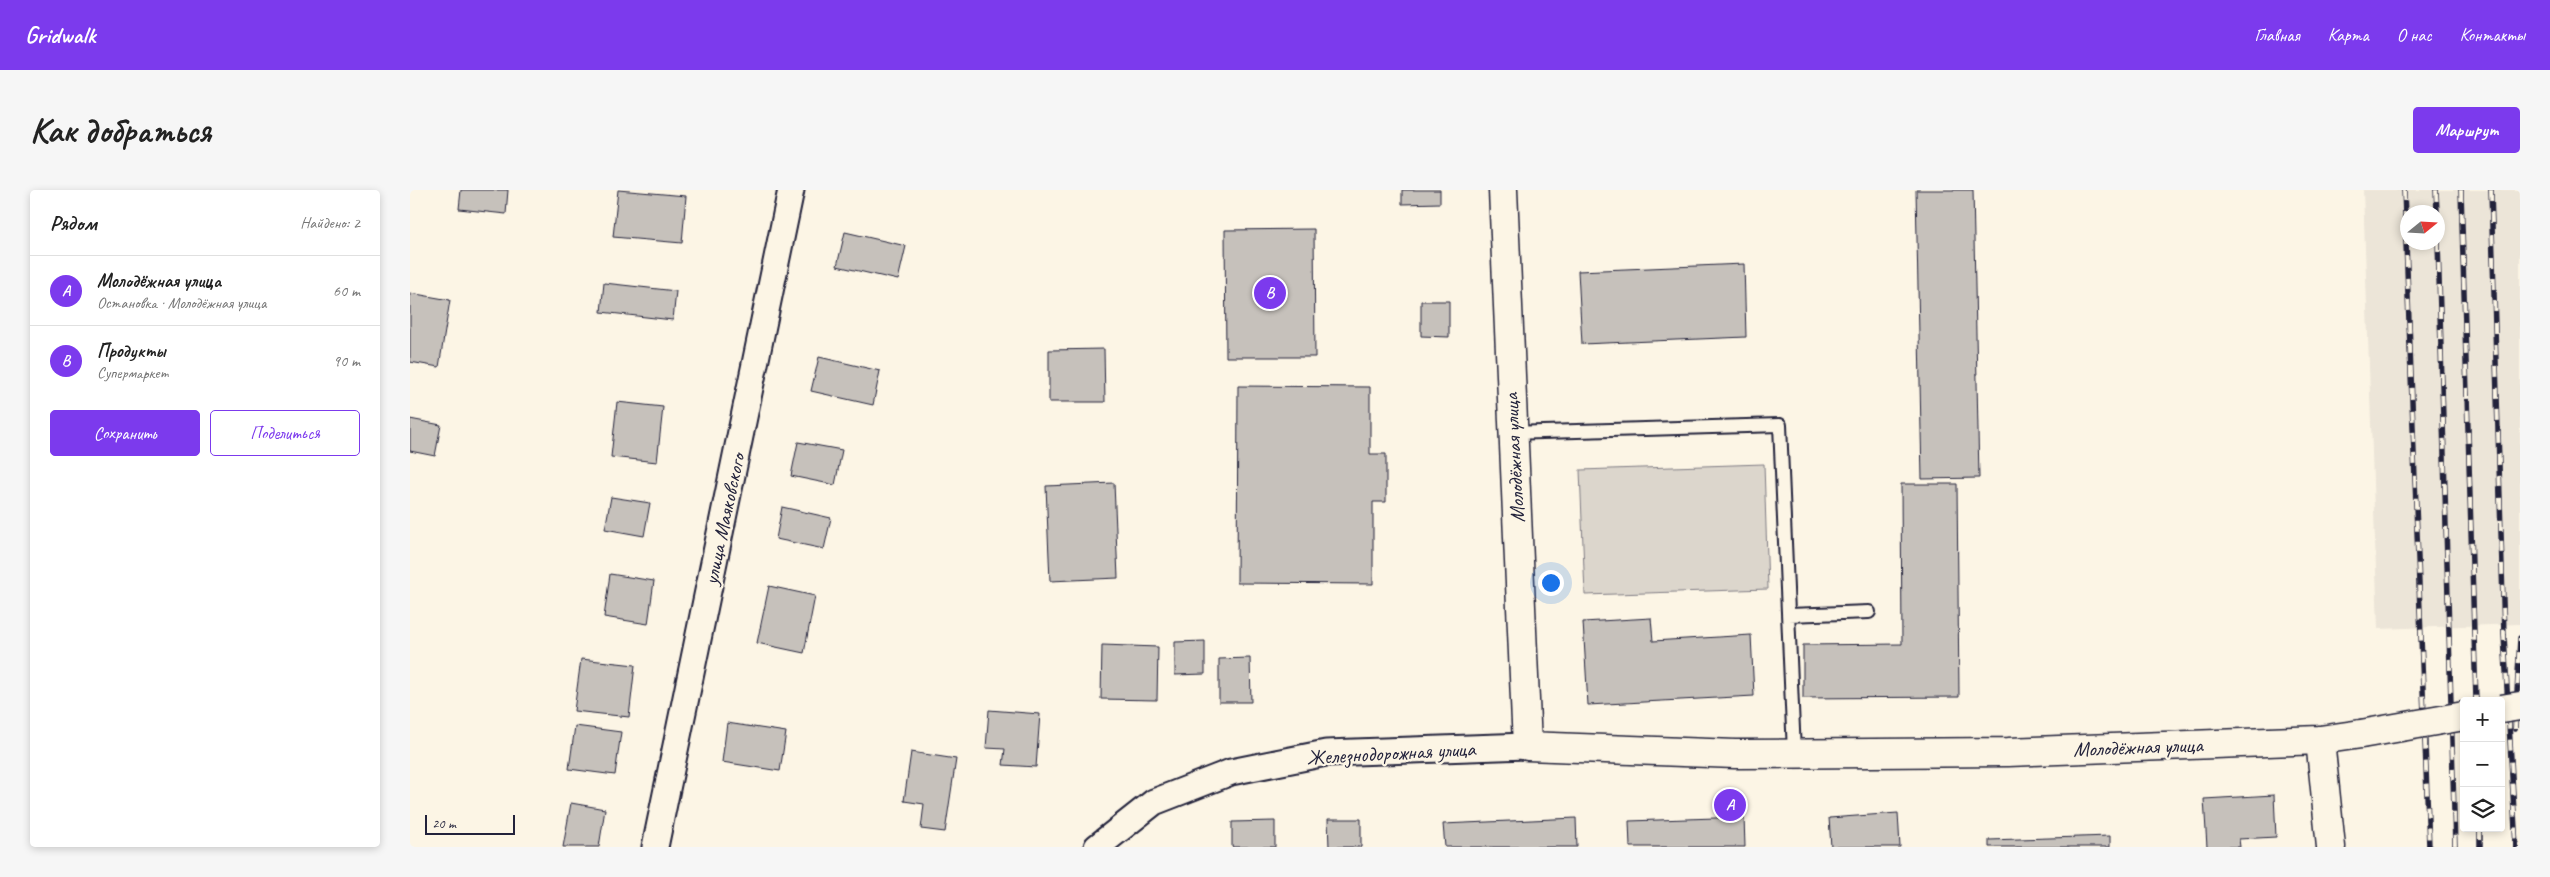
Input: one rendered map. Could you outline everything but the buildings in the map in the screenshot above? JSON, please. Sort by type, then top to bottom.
[{"type":"street","name":"улица Маяковского","points":[[655,847],[791,190]]},
{"type":"street","name":"Молодёжная улица","points":[[1503,190],[1527,746],[1794,753],[2008,752],[2320,740],[2460,717]]},
{"type":"street","points":[[2505,708],[2520,706]]},
{"type":"street","points":[[2320,740],[2331,847]]},
{"type":"street","name":"Железнодорожная улица","points":[[1097,847],[1154,802],[1231,772],[1326,753],[1527,746]]},
{"type":"lane","points":[[1513,433],[1780,425],[1794,753]]},
{"type":"lane","points":[[1788,615],[1869,612]]},
{"type":"shaded area","points":[[2363,190],[2520,190],[2520,624],[2378,629]]},
{"type":"shaded area","points":[[1764,464],[1768,589],[1585,595],[1580,470]]},
{"type":"railway","points":[[2404,190],[2429,847]]},
{"type":"railway","points":[[2436,190],[2437,205]]},
{"type":"railway","points":[[2461,190],[2476,697]]},
{"type":"railway","points":[[2491,190],[2504,635],[2516,847]]},
{"type":"railway","points":[[2438,250],[2455,847]]},
{"type":"railway","points":[[2515,729],[2520,638]]},
{"type":"railway","points":[[2480,832],[2480,847]]},
{"type":"place","name":"Продукты","points":[[1270,293]]},
{"type":"place","name":"Молодёжная улица","points":[[1730,805]]}]
